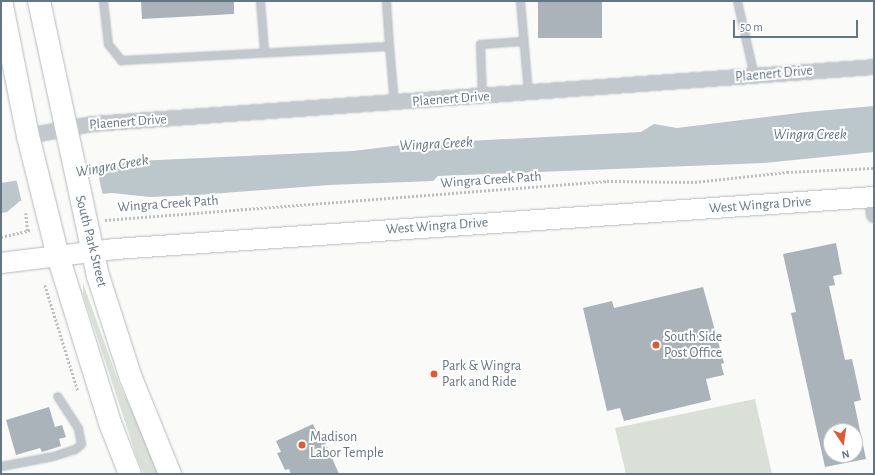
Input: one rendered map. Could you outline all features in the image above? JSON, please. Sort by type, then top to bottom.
[{"type":"main road","points":[[1,1],[13,78],[34,162],[36,212],[58,256],[108,416],[130,474]]},
{"type":"main road","name":"South Park Street","points":[[39,1],[71,158],[98,276],[131,378],[170,474]]},
{"type":"street","name":"Plaenert Drive","points":[[28,136],[93,124],[874,68]]},
{"type":"street","name":"West Wingra Drive","points":[[1,263],[93,252],[873,203]]},
{"type":"lane","points":[[103,1],[108,44],[121,60],[264,51],[389,46]]},
{"type":"lane","points":[[260,1],[264,51]]},
{"type":"lane","points":[[386,1],[394,103]]},
{"type":"lane","points":[[520,1],[528,93]]},
{"type":"lane","points":[[737,1],[754,76]]},
{"type":"lane","points":[[482,97],[480,44],[523,41]]},
{"type":"lane","points":[[1,466],[53,456],[74,449],[81,444],[78,428],[57,396]]},
{"type":"path","name":"Wingra Creek Path","points":[[110,219],[607,181],[695,182],[787,172],[874,168]]},
{"type":"path","points":[[1,237],[28,231],[36,212]]},
{"type":"shaded area","points":[[83,283],[120,386],[141,428],[160,474],[144,474],[137,458],[83,294]]},
{"type":"shaded area","points":[[755,399],[772,474],[626,474],[615,428]]},
{"type":"water","name":"Wingra Creek","points":[[874,106],[874,152],[764,163],[438,176],[433,181],[329,185],[197,195],[150,197],[112,193],[20,201],[7,212],[1,213],[1,183],[136,161],[353,151],[410,144],[641,132],[654,124],[677,128],[806,112]]},
{"type":"pier","points":[[96,165],[103,196],[22,203],[16,178]]},
{"type":"building","points":[[141,1],[234,1],[234,14],[142,19]]},
{"type":"building","points":[[538,1],[602,1],[602,38],[538,38]]},
{"type":"building","points":[[836,243],[842,274],[833,276],[835,285],[829,286],[845,360],[852,359],[861,400],[854,402],[858,423],[823,423],[823,458],[791,313],[796,312],[783,254]]},
{"type":"building","name":"South Side Post Office","points":[[703,287],[724,363],[721,364],[724,375],[706,379],[711,400],[624,421],[620,408],[607,411],[583,308],[612,301],[614,308]]},
{"type":"building","points":[[49,407],[55,427],[62,425],[66,437],[59,439],[61,446],[42,452],[40,448],[16,455],[6,420]]},
{"type":"building","name":"Madison Labor Temple","points":[[313,424],[318,435],[321,433],[339,474],[291,474],[289,469],[285,470],[277,453],[281,452],[276,441]]},
{"type":"building","points":[[863,445],[866,459],[863,460]]},
{"type":"building","points":[[824,463],[846,463],[825,467]]},
{"type":"place","name":"South Side Post Office","points":[[656,345]]},
{"type":"place","name":"Park & Wingra Park and Ride","points":[[434,374]]},
{"type":"place","name":"Madison Labor Temple","points":[[302,445]]}]
